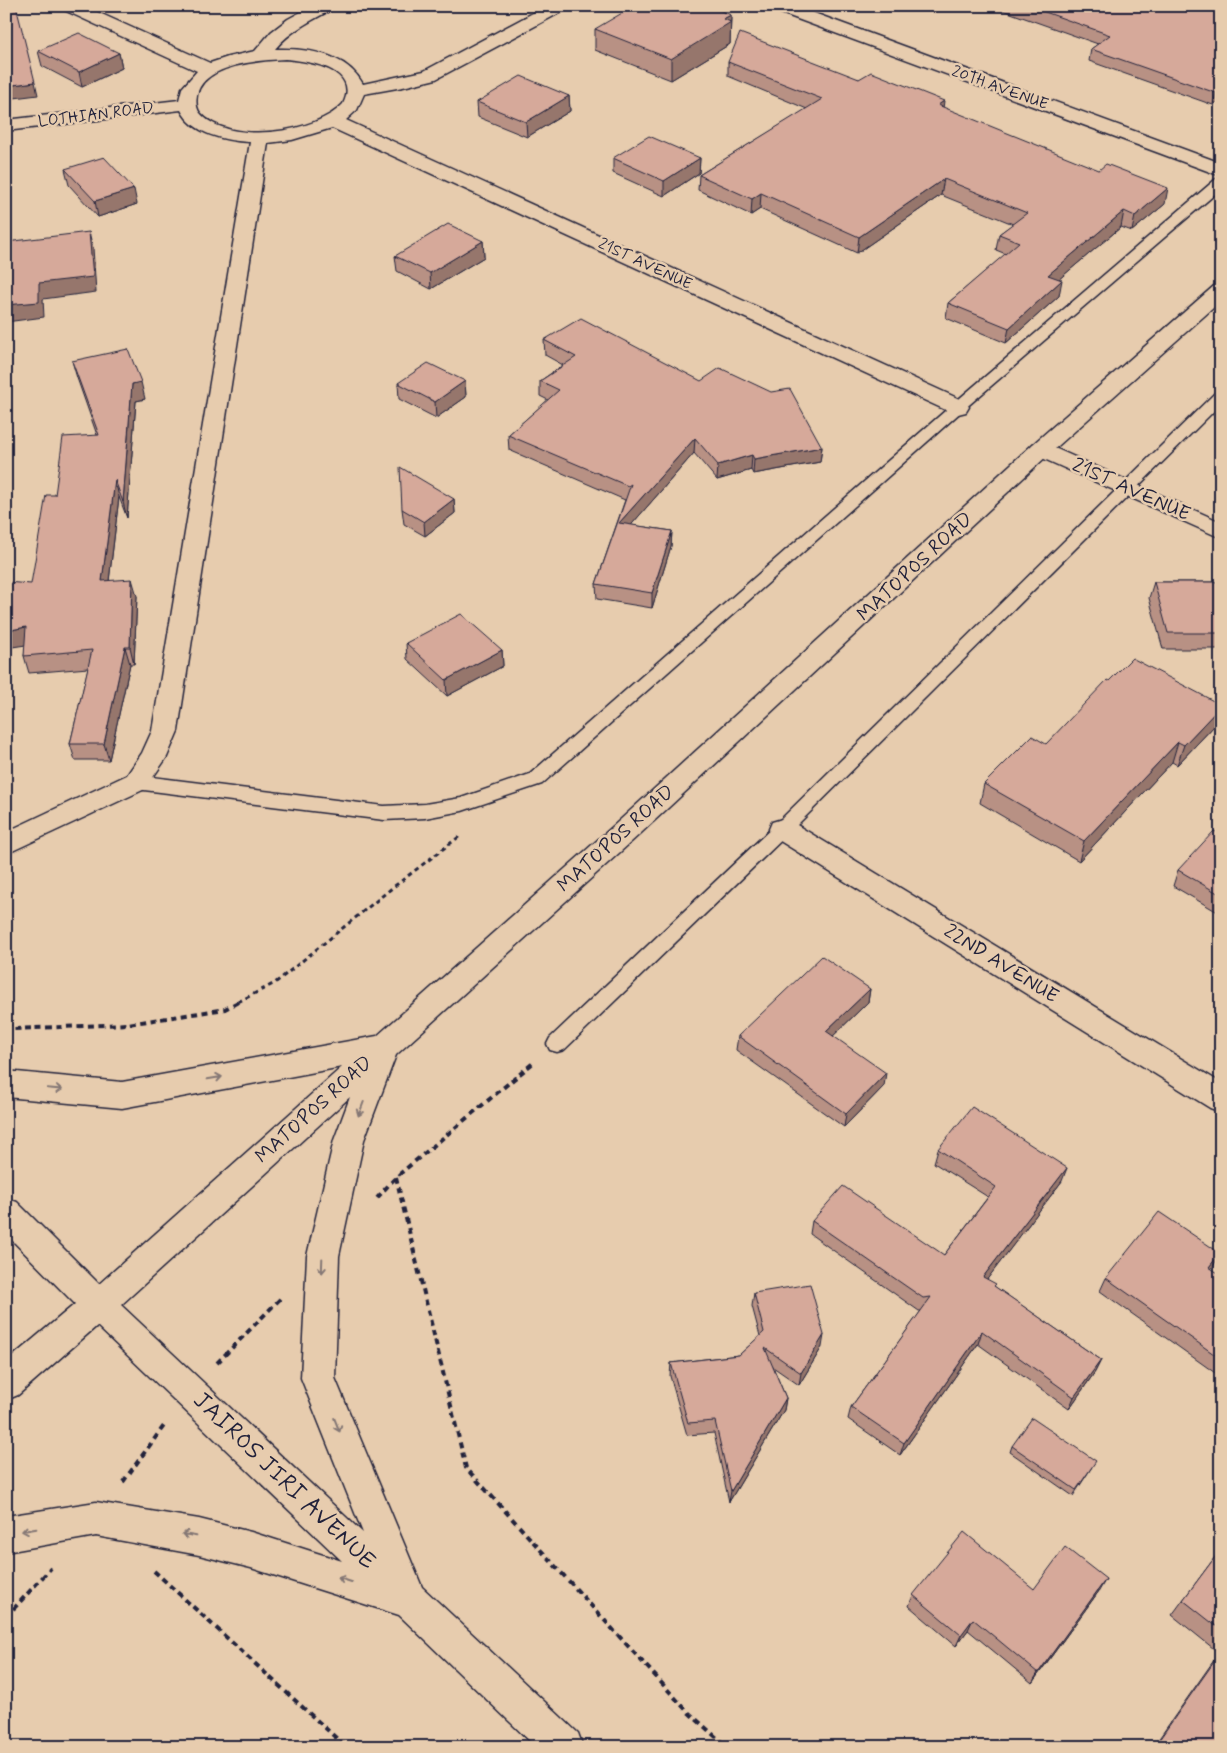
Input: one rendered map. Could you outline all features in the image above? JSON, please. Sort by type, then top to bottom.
[{"type":"street","points":[[70,6],[210,70]]},
{"type":"street","points":[[262,55],[277,36],[294,23],[325,6]]},
{"type":"street","points":[[356,90],[430,75],[559,6]]},
{"type":"street","name":"20TH AVENUE","points":[[779,6],[1221,170]]},
{"type":"street","points":[[262,55],[307,56],[342,68],[352,78],[356,90],[354,100],[346,111],[333,121],[300,133],[260,138],[233,135],[210,128],[194,117],[187,104],[191,86],[210,70],[234,60],[262,55]]},
{"type":"street","name":"LOTHIAN ROAD","points":[[6,126],[187,104]]},
{"type":"street","name":"21ST AVENUE","points":[[333,121],[958,407]]},
{"type":"street","points":[[6,844],[136,782],[154,757],[166,731],[260,138]]},
{"type":"street","name":"MATOPOS ROAD","points":[[6,1384],[98,1305],[835,641],[1042,450],[1221,290]]},
{"type":"street","name":"21ST AVENUE","points":[[1042,450],[1221,531]]},
{"type":"street","name":"22ND AVENUE","points":[[782,829],[1221,1099]]},
{"type":"street","points":[[6,1084],[122,1095],[384,1047]]},
{"type":"street","points":[[384,1047],[349,1140],[323,1256],[318,1378],[409,1600]]},
{"type":"street","name":"JAIROS JIRI AVENUE","points":[[6,1212],[98,1305],[564,1747]]},
{"type":"street","points":[[6,1534],[96,1518],[207,1539],[251,1550],[409,1600]]},
{"type":"lane","points":[[136,782],[384,812],[425,811],[462,804],[536,779],[958,407],[1221,182]]},
{"type":"lane","points":[[557,1044],[782,829],[1125,487],[1221,395]]},
{"type":"path","points":[[6,1023],[14,1029],[128,1024],[225,1010],[275,983],[392,888],[467,831]]},
{"type":"path","points":[[376,1198],[396,1177],[557,1044]]},
{"type":"path","points":[[396,1177],[466,1468],[688,1712],[727,1747]]},
{"type":"path","points":[[6,1617],[96,1518],[189,1391],[323,1256]]},
{"type":"path","points":[[148,1566],[346,1747]]},
{"type":"building","points":[[6,6],[16,6],[35,82],[6,86]]},
{"type":"building","points":[[634,6],[709,6],[731,15],[723,19],[731,22],[671,59],[595,29]]},
{"type":"building","points":[[1028,6],[1221,6],[1221,89],[1216,93],[1091,49],[1110,35]]},
{"type":"building","points":[[79,33],[119,53],[79,72],[38,51]]},
{"type":"building","points":[[740,33],[859,79],[871,72],[944,101],[938,105],[1099,170],[1106,164],[1168,188],[1135,216],[1124,211],[1048,275],[1062,280],[1009,328],[948,303],[1019,242],[999,234],[1027,213],[944,179],[859,237],[761,193],[752,199],[699,175],[822,99],[728,62]]},
{"type":"building","points":[[521,76],[569,96],[526,122],[477,102]]},
{"type":"building","points":[[649,136],[700,158],[664,181],[613,158]]},
{"type":"building","points":[[104,157],[134,189],[95,201],[65,169]]},
{"type":"building","points":[[448,224],[483,241],[430,273],[395,256]]},
{"type":"building","points":[[89,232],[93,277],[39,283],[39,302],[6,305],[6,242]]},
{"type":"building","points":[[581,318],[701,381],[720,368],[771,392],[790,389],[822,447],[754,459],[752,455],[718,465],[695,438],[619,523],[672,531],[652,593],[596,584],[631,484],[628,486],[508,435],[559,390],[540,381],[576,357],[544,340]]},
{"type":"building","points":[[128,349],[141,382],[132,384],[123,502],[115,480],[102,581],[132,579],[130,647],[125,647],[104,744],[70,744],[92,650],[24,656],[26,627],[6,631],[6,582],[31,584],[46,495],[55,495],[63,437],[99,435],[72,361]]},
{"type":"building","points":[[428,363],[465,381],[435,402],[398,383]]},
{"type":"building","points":[[400,467],[454,499],[424,522],[402,509]]},
{"type":"building","points":[[1154,582],[1221,582],[1221,633],[1168,633]]},
{"type":"building","points":[[461,614],[502,650],[446,680],[406,643]]},
{"type":"building","points":[[1132,658],[1221,706],[1184,745],[1178,742],[1084,841],[984,784],[1032,736],[1046,744],[1107,680],[1109,681]]},
{"type":"building","points":[[1214,831],[1221,834],[1221,895],[1178,870]]},
{"type":"building","points":[[822,956],[870,989],[826,1031],[886,1073],[846,1114],[738,1036]]},
{"type":"building","points":[[972,1107],[1067,1168],[983,1277],[996,1284],[994,1286],[1101,1360],[1074,1397],[982,1331],[904,1443],[851,1407],[931,1297],[923,1298],[812,1221],[843,1186],[944,1255],[996,1187],[938,1149]]},
{"type":"building","points":[[1159,1212],[1220,1253],[1209,1267],[1221,1275],[1221,1359],[1106,1278]]},
{"type":"building","points":[[810,1284],[824,1335],[801,1373],[765,1348],[786,1398],[731,1491],[715,1421],[688,1423],[671,1363],[739,1355],[764,1332],[754,1293]]},
{"type":"building","points":[[1032,1418],[1096,1461],[1076,1490],[1012,1446]]},
{"type":"building","points":[[964,1532],[1034,1589],[1065,1547],[1106,1579],[1038,1673],[973,1619],[961,1635],[913,1595]]},
{"type":"building","points":[[1221,1549],[1221,1630],[1183,1600]]},
{"type":"building","points":[[1221,1652],[1221,1747],[1154,1747]]}]
